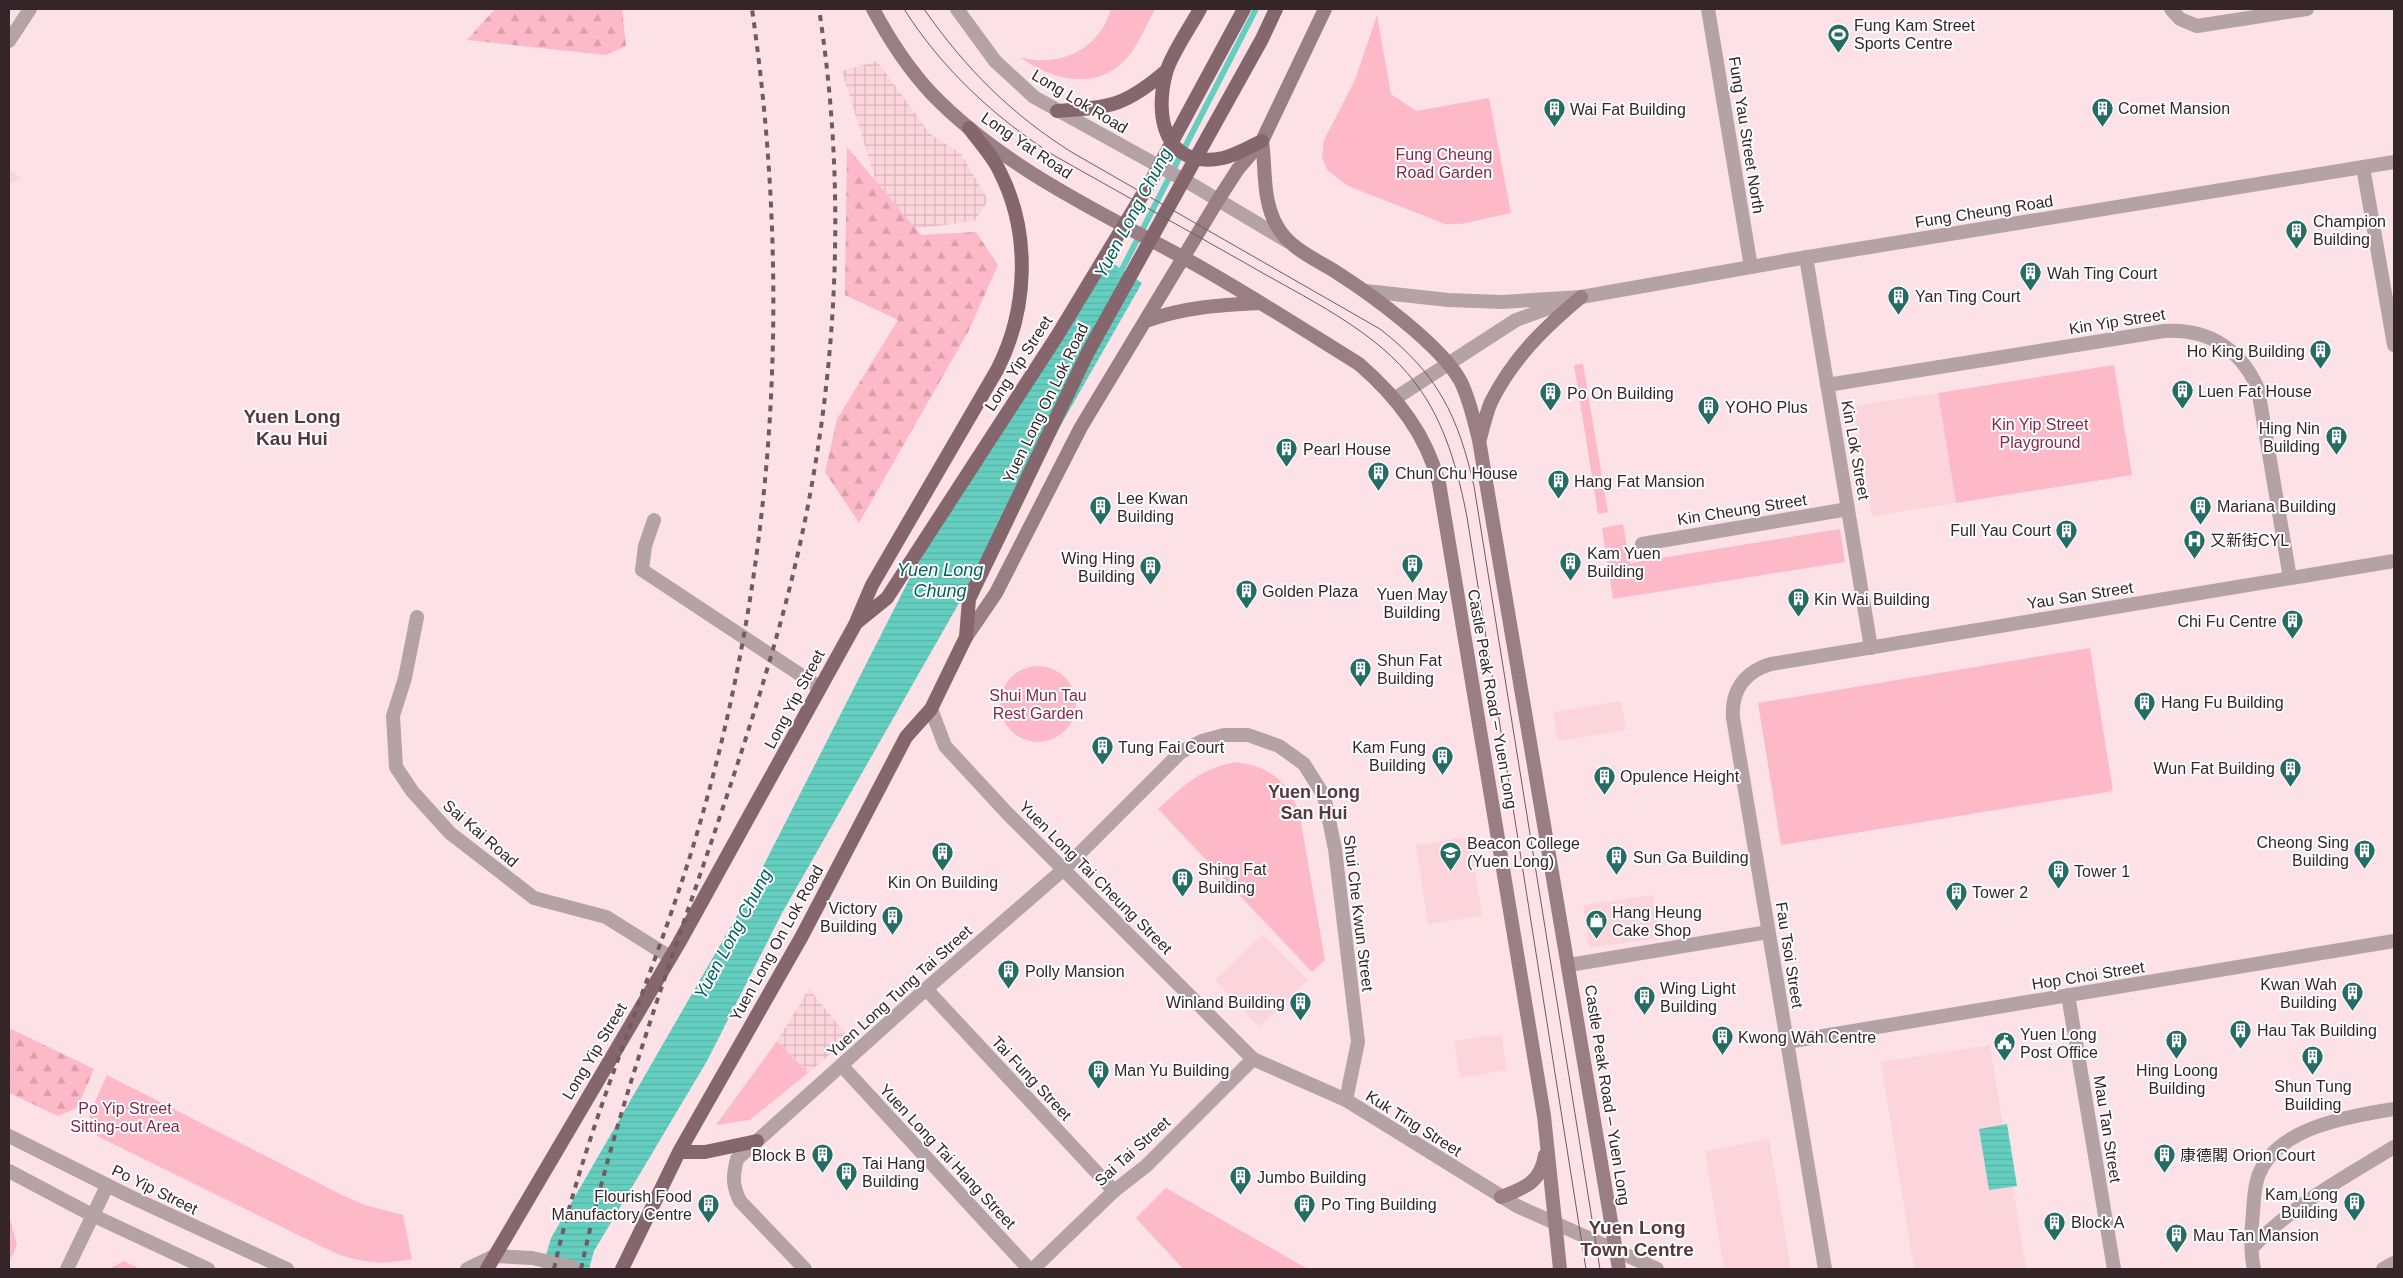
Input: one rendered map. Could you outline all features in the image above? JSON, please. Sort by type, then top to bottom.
[{"type":"main road","name":"Long Yat Road","points":[[873,9],[889,38],[914,73],[943,105],[969,128],[1016,163],[1096,209]]},
{"type":"main road","points":[[1200,9],[1166,71],[1160,98],[1160,114],[1165,131],[1173,144],[1187,154],[1203,158],[1220,158],[1262,141]]},
{"type":"main road","name":"Long Yip Street","points":[[488,1269],[670,957],[856,623],[887,598],[1057,336],[1152,179],[1244,9]]},
{"type":"main road","name":"Yuen Long On Lok Road","points":[[966,637],[969,599],[1088,352],[1262,39],[1276,9]]},
{"type":"main road","name":"Castle Peak Road – Yuen Long","points":[[1183,258],[1238,169],[1262,141],[1326,9]]},
{"type":"main road","points":[[1057,111],[1116,105],[1148,86],[1166,71]]},
{"type":"main road","points":[[856,623],[872,585],[1000,364],[1013,333],[1019,309],[1020,250],[1011,201],[1000,170],[969,128]]},
{"type":"main road","name":"Castle Peak Road – Yuen Long","points":[[1262,141],[1265,190],[1270,212],[1287,241],[1366,291],[1430,344],[1448,363],[1460,381],[1471,405],[1479,440],[1569,965],[1619,1269]]},
{"type":"main road","name":"Castle Peak Road – Yuen Long","points":[[1096,209],[1183,258],[1359,364],[1407,414],[1427,447],[1439,483],[1547,1141],[1560,1269]]},
{"type":"main road","name":"Yuen Long On Lok Road","points":[[622,1269],[678,1152],[802,936],[906,736],[931,709],[966,637],[988,608],[1081,427],[1183,258]]},
{"type":"main road","points":[[1479,440],[1491,403],[1511,368],[1542,330],[1581,298]]},
{"type":"main road","points":[[1146,321],[1180,310],[1199,307],[1260,304]]},
{"type":"main road","points":[[678,1152],[705,1152],[757,1141]]},
{"type":"main road","points":[[1501,1197],[1528,1186],[1536,1177],[1543,1166],[1547,1141]]},
{"type":"street","points":[[9,40],[30,9]]},
{"type":"street","name":"Long Lok Road","points":[[957,9],[995,62],[1034,97],[1131,151]]},
{"type":"street","name":"Fung Yau Street North","points":[[1708,9],[1751,267]]},
{"type":"street","points":[[2171,9],[2180,19],[2197,26],[2307,9]]},
{"type":"street","name":"Castle Peak Road – Yuen Long","points":[[1131,151],[1193,185],[1287,241]]},
{"type":"street","name":"Fung Cheung Road","points":[[1366,291],[1448,300],[1493,302],[1581,298],[1806,257],[2394,162]]},
{"type":"street","points":[[2363,167],[2394,345]]},
{"type":"street","name":"Kin Lok Street","points":[[1806,257],[1871,648]]},
{"type":"street","name":"Fung Cheung Road","points":[[1394,399],[1516,320],[1581,298]]},
{"type":"street","name":"Kin Yip Street","points":[[1827,385],[2164,331],[2177,330],[2203,334],[2221,343],[2237,355],[2249,371],[2258,389],[2290,578]]},
{"type":"street","name":"Kin Cheung Street","points":[[1642,544],[1848,509]]},
{"type":"street","points":[[654,520],[645,546],[642,570],[819,687]]},
{"type":"street","name":"Yau San Street","points":[[1771,664],[2394,561]]},
{"type":"street","name":"Sai Kai Road","points":[[417,617],[406,678],[392,716],[396,767],[412,791],[450,834],[534,898],[606,917],[670,957]]},
{"type":"street","name":"Fau Tsoi Street","points":[[1771,664],[1756,670],[1744,679],[1734,697],[1732,708],[1824,1269]]},
{"type":"street","name":"Yuen Long Tai Cheung Street","points":[[931,709],[945,746],[1007,813],[1253,1059]]},
{"type":"street","name":"Shui Che Kwun Street","points":[[1064,869],[1181,752],[1202,741],[1224,735],[1248,735],[1279,746],[1304,764],[1324,796],[1335,849],[1358,1042],[1346,1100]]},
{"type":"street","name":"Yuen Long Tung Tai Street","points":[[805,1269],[740,1201],[733,1187],[737,1159],[926,989],[1064,869]]},
{"type":"street","points":[[1569,965],[1768,932]]},
{"type":"street","name":"Hop Choi Street","points":[[1787,1042],[2394,941]]},
{"type":"street","name":"Tai Fung Street","points":[[926,989],[1114,1191]]},
{"type":"street","name":"Mau Tan Street","points":[[2068,996],[2114,1269]]},
{"type":"street","name":"Kuk Ting Street","points":[[1253,1059],[1346,1100],[1501,1197],[1657,1269]]},
{"type":"street","name":"Sai Tai Street","points":[[1032,1269],[1114,1191],[1146,1166],[1253,1059]]},
{"type":"street","name":"Yuen Long Tai Hang Street","points":[[842,1066],[1029,1269]]},
{"type":"street","points":[[2254,1269],[2252,1248],[2255,1186],[2259,1174],[2273,1152],[2294,1137],[2345,1117],[2394,1109]]},
{"type":"street","name":"Po Yip Street","points":[[9,1136],[107,1186],[287,1269]]},
{"type":"street","points":[[2252,1248],[2283,1217],[2301,1204],[2394,1148]]},
{"type":"street","points":[[9,1171],[92,1215],[208,1269]]},
{"type":"street","points":[[67,1269],[107,1186]]},
{"type":"street","points":[[467,1269],[494,1256],[532,1258],[575,1269]]},
{"type":"street","points":[[2383,1269],[2394,1262]]},
{"type":"shaded area","points":[[877,61],[930,134],[961,154],[988,200],[975,221],[913,229],[877,185],[842,71]]},
{"type":"shaded area","points":[[9,167],[21,180],[9,183]]},
{"type":"shaded area","points":[[1938,393],[1956,503],[1872,516],[1854,406]]},
{"type":"shaded area","points":[[1621,701],[1626,730],[1558,741],[1553,712]]},
{"type":"shaded area","points":[[1470,837],[1482,916],[1428,924],[1416,845]]},
{"type":"shaded area","points":[[1653,895],[1659,938],[1590,948],[1583,905]]},
{"type":"shaded area","points":[[1263,934],[1308,980],[1259,1027],[1215,980]]},
{"type":"shaded area","points":[[809,989],[849,1038],[808,1073],[777,1041]]},
{"type":"shaded area","points":[[1501,1034],[1507,1070],[1460,1078],[1454,1041]]},
{"type":"shaded area","points":[[1990,1045],[2026,1269],[1914,1269],[1881,1062]]},
{"type":"shaded area","points":[[1769,1139],[1791,1269],[1724,1269],[1705,1151]]},
{"type":"green space","points":[[495,9],[622,9],[626,46],[606,55],[467,40]]},
{"type":"green space","points":[[1111,9],[1155,9],[1133,51],[1111,71],[1099,77],[1071,79],[1044,71],[1020,57],[1049,60],[1076,52],[1097,35]]},
{"type":"green space","name":"Fung Cheung Road Garden","points":[[1377,15],[1391,94],[1416,111],[1489,98],[1511,213],[1461,224],[1445,224],[1348,186],[1327,170],[1322,157],[1324,140],[1355,80]]},
{"type":"green space","points":[[847,147],[921,235],[976,232],[998,265],[968,332],[859,523],[825,472],[837,419],[898,320],[845,295]]},
{"type":"green space","points":[[1583,364],[1608,512],[1598,514],[1574,365]]},
{"type":"green space","name":"Kin Yip Street Playground","points":[[2114,365],[2132,475],[1956,503],[1938,393]]},
{"type":"green space","points":[[1623,524],[1630,563],[1840,529],[1845,562],[1613,599],[1602,528]]},
{"type":"green space","points":[[2090,648],[2113,791],[1781,845],[1758,703]]},
{"type":"green space","name":"Shui Mun Tau Rest Garden","points":[[1038,666],[1053,669],[1065,677],[1073,689],[1076,704],[1073,719],[1065,731],[1053,739],[1038,742],[1023,739],[1011,731],[1003,719],[1000,704],[1003,689],[1011,677],[1023,669]]},
{"type":"green space","points":[[1235,762],[1258,767],[1275,776],[1288,791],[1299,811],[1325,960],[1312,972],[1158,809],[1193,779],[1211,769]]},
{"type":"green space","points":[[9,1028],[94,1069],[77,1108],[58,1116],[9,1093]]},
{"type":"green space","points":[[777,1041],[808,1073],[750,1120],[716,1125]]},
{"type":"green space","name":"Po Yip Street Sitting-out Area","points":[[107,1075],[344,1196],[365,1205],[403,1215],[412,1259],[373,1262],[335,1253],[97,1136],[89,1115]]},
{"type":"green space","points":[[1166,1188],[1308,1269],[1183,1269],[1136,1218]]},
{"type":"green space","points":[[9,1215],[17,1245],[9,1262]]},
{"type":"green space","points":[[124,1261],[140,1269],[109,1269]]},
{"type":"water","name":"Yuen Long Chung","points":[[1102,256],[1142,283],[782,913],[707,1061],[594,1251],[589,1269],[542,1269],[551,1238],[745,902],[916,566]]},
{"type":"water","points":[[2007,1124],[2017,1186],[1989,1190],[1979,1129]]},
{"type":"waterway","name":"Yuen Long Chung","points":[[1119,275],[1256,9]]},
{"type":"tram line","points":[[904,9],[935,52],[953,72],[971,91],[1011,125],[1055,156],[1338,316],[1381,347],[1400,365],[1416,384],[1435,414],[1455,465],[1467,517],[1586,1269]]},
{"type":"tram line","points":[[924,9],[973,70],[991,89],[1030,123],[1073,153],[1380,329],[1417,363],[1443,398],[1461,438],[1474,486],[1600,1269]]},
{"type":"railway","points":[[554,1269],[567,1215],[600,1110],[675,903],[692,850],[720,747],[743,643],[759,538],[769,433],[773,327],[772,222],[765,115],[752,9]]},
{"type":"railway","points":[[581,1269],[623,1107],[755,709],[779,628],[798,552],[813,476],[825,399],[832,321],[835,243],[834,164],[829,87],[819,9]]},
{"type":"place","name":"Fung Kam Street Sports Centre","points":[[1838,53]]},
{"type":"place","name":"Comet Mansion","points":[[2102,127]]},
{"type":"place","name":"Wai Fat Building","points":[[1554,128]]},
{"type":"place","name":"Champion Building","points":[[2297,249]]},
{"type":"place","name":"Wah Ting Court","points":[[2031,292]]},
{"type":"place","name":"Yan Ting Court","points":[[1899,315]]},
{"type":"place","name":"Ho King Building","points":[[2321,370]]},
{"type":"place","name":"Luen Fat House","points":[[2182,410]]},
{"type":"place","name":"Po On Building","points":[[1551,412]]},
{"type":"place","name":"YOHO Plus","points":[[1709,426]]},
{"type":"place","name":"Hing Nin Building","points":[[2336,456]]},
{"type":"place","name":"Pearl House","points":[[1287,468]]},
{"type":"place","name":"Chun Chu House","points":[[1379,492]]},
{"type":"place","name":"Hang Fat Mansion","points":[[1558,500]]},
{"type":"place","name":"Mariana Building","points":[[2201,525]]},
{"type":"place","name":"Lee Kwan Building","points":[[1101,526]]},
{"type":"place","name":"Full Yau Court","points":[[2067,549]]},
{"type":"place","name":"又新街CYL","points":[[2194,559]]},
{"type":"place","name":"Kam Yuen Building","points":[[1571,581]]},
{"type":"place","name":"Yuen May Building","points":[[1412,584]]},
{"type":"place","name":"Wing Hing Building","points":[[1151,586]]},
{"type":"place","name":"Golden Plaza","points":[[1246,610]]},
{"type":"place","name":"Kin Wai Building","points":[[1798,618]]},
{"type":"place","name":"Chi Fu Centre","points":[[2293,640]]},
{"type":"place","name":"Shun Fat Building","points":[[1361,688]]},
{"type":"place","name":"Hang Fu Building","points":[[2145,721]]},
{"type":"place","name":"Tung Fai Court","points":[[1102,766]]},
{"type":"place","name":"Kam Fung Building","points":[[1442,775]]},
{"type":"place","name":"Wun Fat Building","points":[[2291,787]]},
{"type":"place","name":"Opulence Height","points":[[1604,795]]},
{"type":"place","name":"Cheong Sing Building","points":[[2365,870]]},
{"type":"place","name":"Beacon College (Yuen Long)","points":[[1451,871]]},
{"type":"place","name":"Kin On Building","points":[[943,872]]},
{"type":"place","name":"Sun Ga Building","points":[[1617,876]]},
{"type":"place","name":"Tower 1","points":[[2058,890]]},
{"type":"place","name":"Shing Fat Building","points":[[1182,897]]},
{"type":"place","name":"Tower 2","points":[[1956,911]]},
{"type":"place","name":"Victory Building","points":[[893,936]]},
{"type":"place","name":"Hang Heung Cake Shop","points":[[1596,940]]},
{"type":"place","name":"Polly Mansion","points":[[1009,990]]},
{"type":"place","name":"Kwan Wah Building","points":[[2353,1012]]},
{"type":"place","name":"Wing Light Building","points":[[1644,1016]]},
{"type":"place","name":"Winland Building","points":[[1301,1021]]},
{"type":"place","name":"Hau Tak Building","points":[[2241,1049]]},
{"type":"place","name":"Kwong Wah Centre","points":[[1722,1056]]},
{"type":"place","name":"Hing Loong Building","points":[[2177,1060]]},
{"type":"place","name":"Yuen Long Post Office","points":[[2004,1062]]},
{"type":"place","name":"Shun Tung Building","points":[[2313,1076]]},
{"type":"place","name":"Man Yu Building","points":[[1098,1089]]},
{"type":"place","name":"Block B","points":[[822,1174]]},
{"type":"place","name":"康德閣 Orion Court","points":[[2164,1174]]},
{"type":"place","name":"Tai Hang Building","points":[[846,1191]]},
{"type":"place","name":"Jumbo Building","points":[[1241,1196]]},
{"type":"place","name":"Kam Long Building","points":[[2354,1222]]},
{"type":"place","name":"Po Ting Building","points":[[1305,1223]]},
{"type":"place","name":"Flourish Food Manufactory Centre","points":[[708,1224]]},
{"type":"place","name":"Block A","points":[[2055,1241]]},
{"type":"place","name":"Mau Tan Mansion","points":[[2177,1254]]},
{"type":"district","name":"Yuen Long Kau Hui","points":[[292,427]]},
{"type":"district","name":"Yuen Long San Hui","points":[[1314,802]]},
{"type":"district","name":"Yuen Long Town Centre","points":[[1637,1238]]}]
